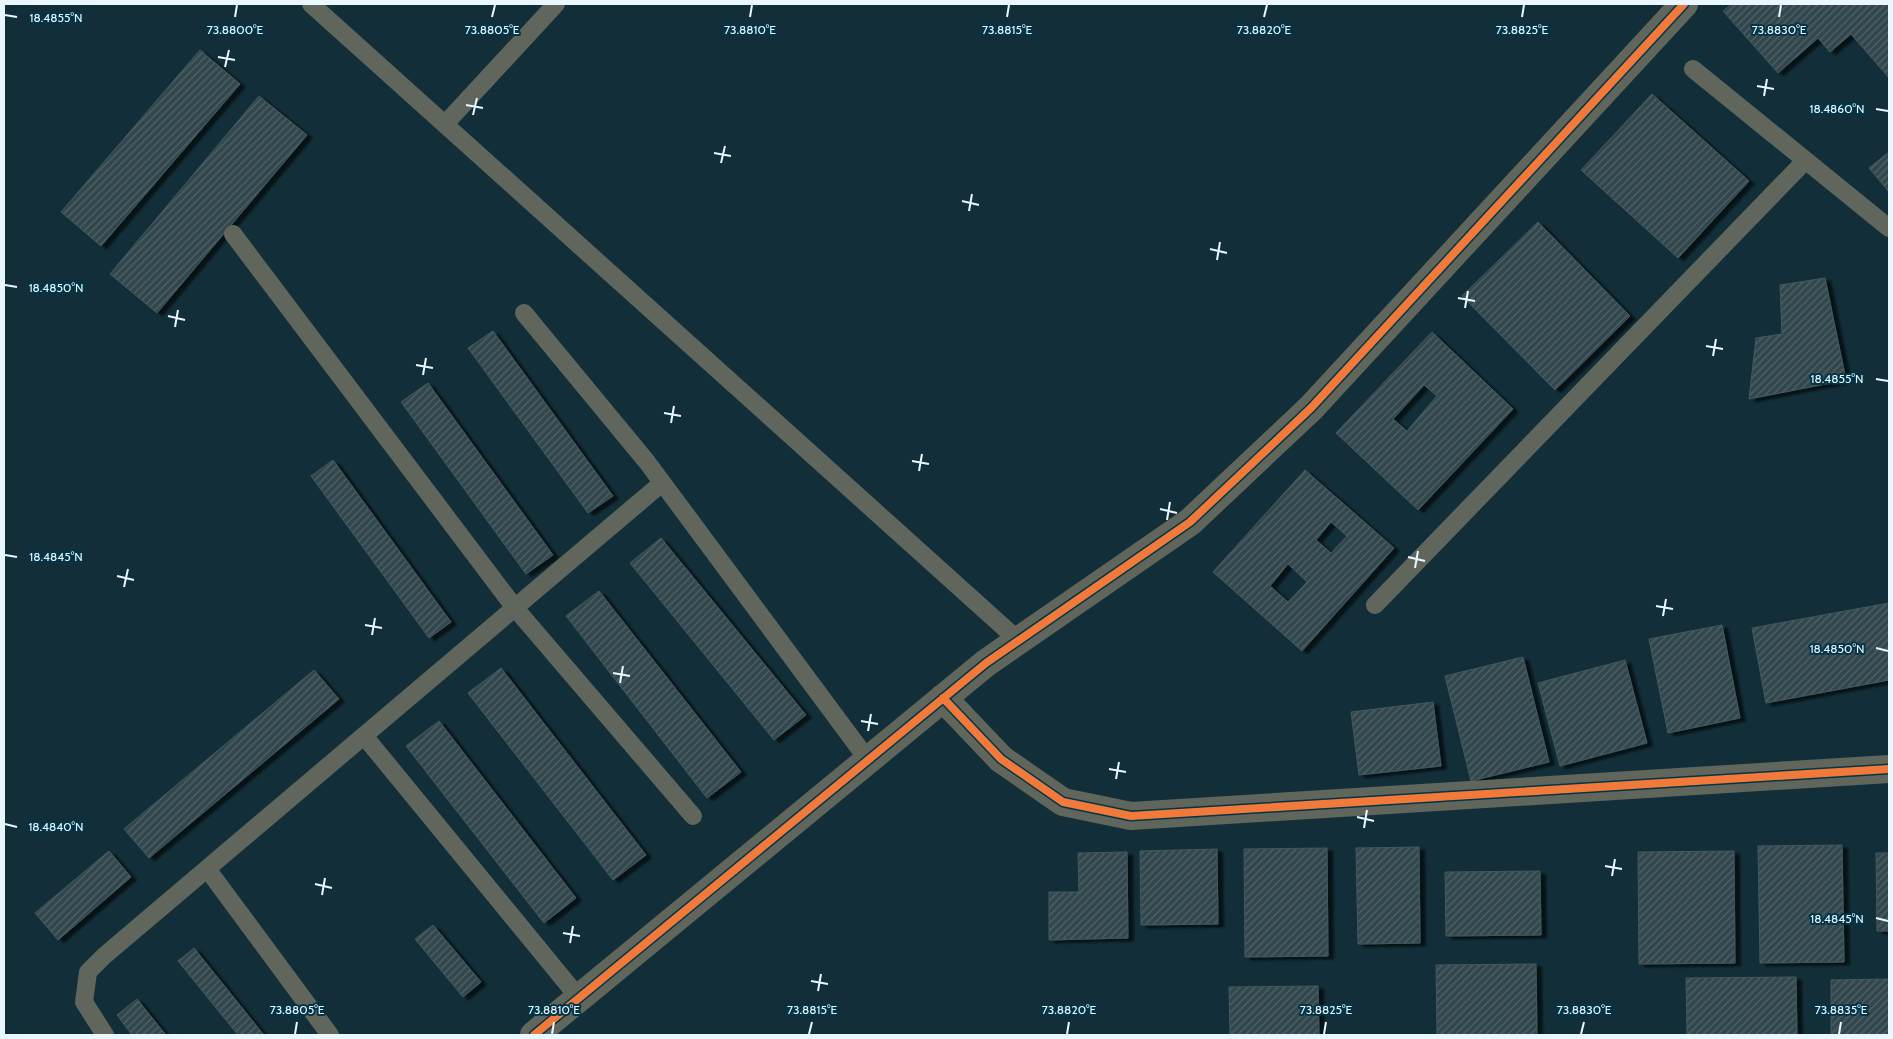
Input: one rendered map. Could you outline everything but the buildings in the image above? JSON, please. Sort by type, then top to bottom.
[{"type":"street","points":[[534,1035],[943,698],[1018,640],[1190,522],[1311,408],[1684,4]]},
{"type":"street","points":[[943,698],[1001,759],[1063,802],[1131,816],[1889,769]]},
{"type":"lane","points":[[311,4],[1018,640]]},
{"type":"lane","points":[[445,124],[556,4]]},
{"type":"lane","points":[[1693,69],[1804,162],[1889,228]]},
{"type":"lane","points":[[1376,605],[1804,162]]},
{"type":"lane","points":[[233,234],[515,608],[693,816]]},
{"type":"lane","points":[[524,314],[662,483],[868,760]]},
{"type":"lane","points":[[105,1035],[84,1002],[88,972],[104,956],[365,737],[662,483]]},
{"type":"lane","points":[[365,737],[579,998]]},
{"type":"lane","points":[[208,870],[330,1035]]},
{"type":"cycle path","points":[[534,1035],[986,663],[1190,522],[1311,408],[1684,4]]},
{"type":"cycle path","points":[[943,698],[1001,759],[1063,802],[1131,816],[1889,769]]}]
